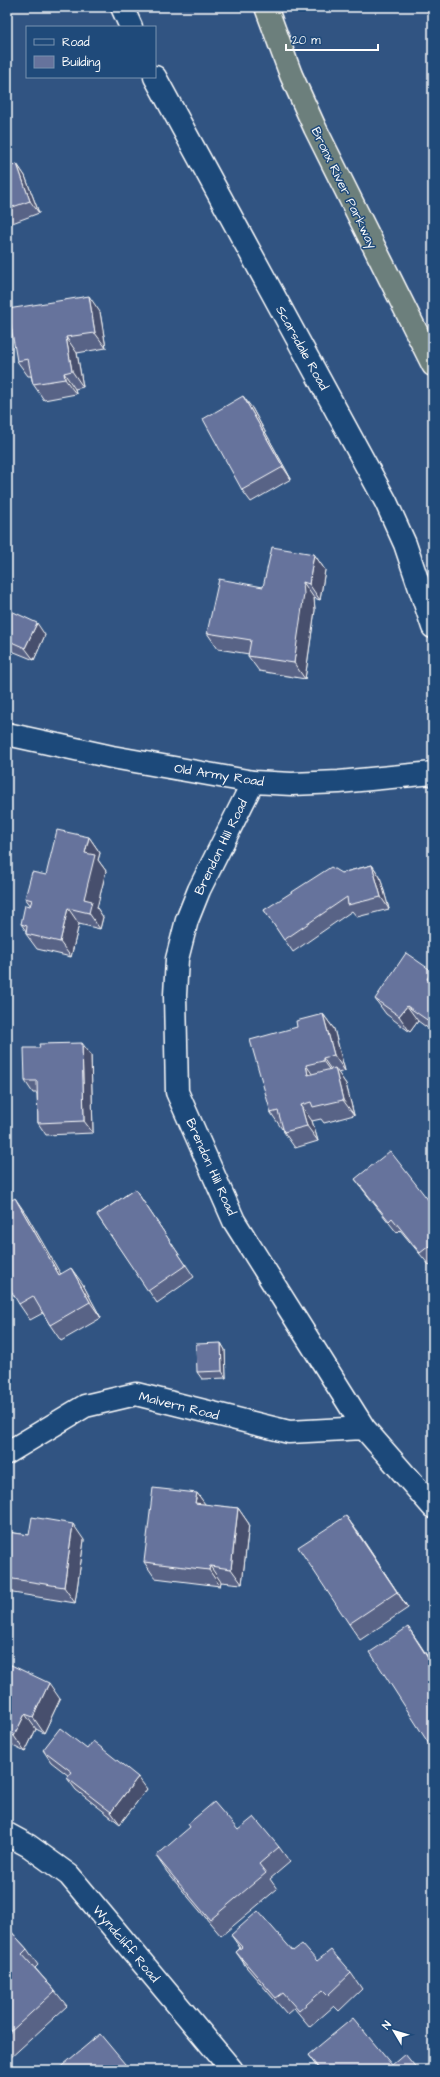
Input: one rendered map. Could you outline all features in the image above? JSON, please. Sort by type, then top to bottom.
[{"type":"highway","name":"Bronx River Parkway","points":[[266,7],[291,75],[315,128],[433,365]]},
{"type":"street","points":[[122,7],[131,26]]},
{"type":"street","name":"Scarsdale Road","points":[[156,78],[386,502],[405,544],[433,627]]},
{"type":"street","name":"Old Army Road","points":[[7,734],[112,757],[253,782],[292,784],[338,782],[433,773]]},
{"type":"street","name":"Brendon Hill Road","points":[[253,782],[199,890],[187,920],[177,959],[174,995],[177,1092],[234,1221],[364,1428],[433,1507]]},
{"type":"street","name":"Malvern Road","points":[[7,1453],[85,1406],[136,1394],[289,1432],[364,1428]]},
{"type":"street","name":"Wyndcliff Road","points":[[7,1834],[29,1846],[69,1875],[232,2070]]},
{"type":"building","points":[[17,164],[30,201],[7,209],[7,168]]},
{"type":"building","points":[[89,296],[95,333],[66,337],[72,371],[64,373],[65,379],[33,384],[28,359],[17,361],[8,309]]},
{"type":"building","points":[[243,396],[283,467],[242,490],[203,419]]},
{"type":"building","points":[[272,547],[314,554],[309,584],[303,582],[304,594],[294,663],[248,656],[251,640],[207,633],[219,579],[263,587]]},
{"type":"building","points":[[7,609],[37,623],[25,648],[7,640]]},
{"type":"building","points":[[57,830],[89,837],[85,853],[95,855],[84,899],[92,901],[89,913],[68,908],[60,942],[26,934],[27,926],[21,924],[25,905],[30,906],[32,900],[25,898],[32,872],[46,875]]},
{"type":"building","points":[[372,865],[381,897],[348,905],[347,897],[284,940],[264,910],[331,867],[341,873]]},
{"type":"building","points":[[406,953],[432,971],[427,979],[433,983],[433,1024],[407,1006],[399,1016],[375,999]]},
{"type":"building","points":[[323,1014],[334,1055],[323,1058],[323,1061],[306,1065],[308,1075],[335,1068],[343,1100],[313,1107],[311,1102],[301,1105],[307,1126],[284,1132],[278,1111],[271,1113],[250,1040],[297,1027],[296,1021]]},
{"type":"building","points":[[82,1043],[84,1121],[38,1123],[37,1081],[25,1081],[24,1048],[40,1048],[39,1044]]},
{"type":"building","points":[[390,1151],[433,1206],[433,1243],[420,1253],[392,1218],[389,1221],[355,1179]]},
{"type":"building","points":[[135,1189],[186,1265],[148,1291],[97,1215]]},
{"type":"building","points":[[15,1198],[59,1275],[71,1268],[90,1302],[50,1325],[33,1296],[19,1304],[7,1284],[7,1203]]},
{"type":"building","points":[[433,1341],[433,1349],[430,1343]]},
{"type":"building","points":[[221,1343],[222,1371],[197,1372],[196,1344]]},
{"type":"building","points":[[153,1488],[197,1493],[195,1503],[238,1508],[231,1569],[210,1566],[209,1570],[144,1562]]},
{"type":"building","points":[[346,1516],[397,1592],[349,1624],[298,1547]]},
{"type":"building","points":[[32,1517],[73,1524],[64,1587],[7,1578],[7,1532],[29,1535]]},
{"type":"building","points":[[408,1627],[433,1666],[433,1741],[429,1744],[370,1652]]},
{"type":"building","points":[[7,1663],[49,1683],[33,1717],[25,1714],[14,1736],[7,1732]]},
{"type":"building","points":[[60,1728],[87,1749],[93,1741],[138,1777],[111,1812],[67,1778],[72,1772],[43,1750]]},
{"type":"building","points":[[214,1802],[238,1830],[254,1817],[279,1847],[259,1864],[266,1873],[210,1920],[156,1856],[190,1827],[188,1824]]},
{"type":"building","points":[[258,1911],[293,1951],[302,1944],[317,1961],[331,1950],[351,1973],[328,1995],[323,1990],[299,2011],[283,1993],[276,1998],[236,1952],[242,1947],[231,1935]]},
{"type":"building","points":[[7,1927],[27,1949],[22,1954],[55,1991],[7,2035]]},
{"type":"building","points":[[353,2018],[392,2065],[405,2054],[418,2070],[320,2070],[308,2055]]},
{"type":"building","points":[[100,2034],[130,2070],[57,2070]]}]
